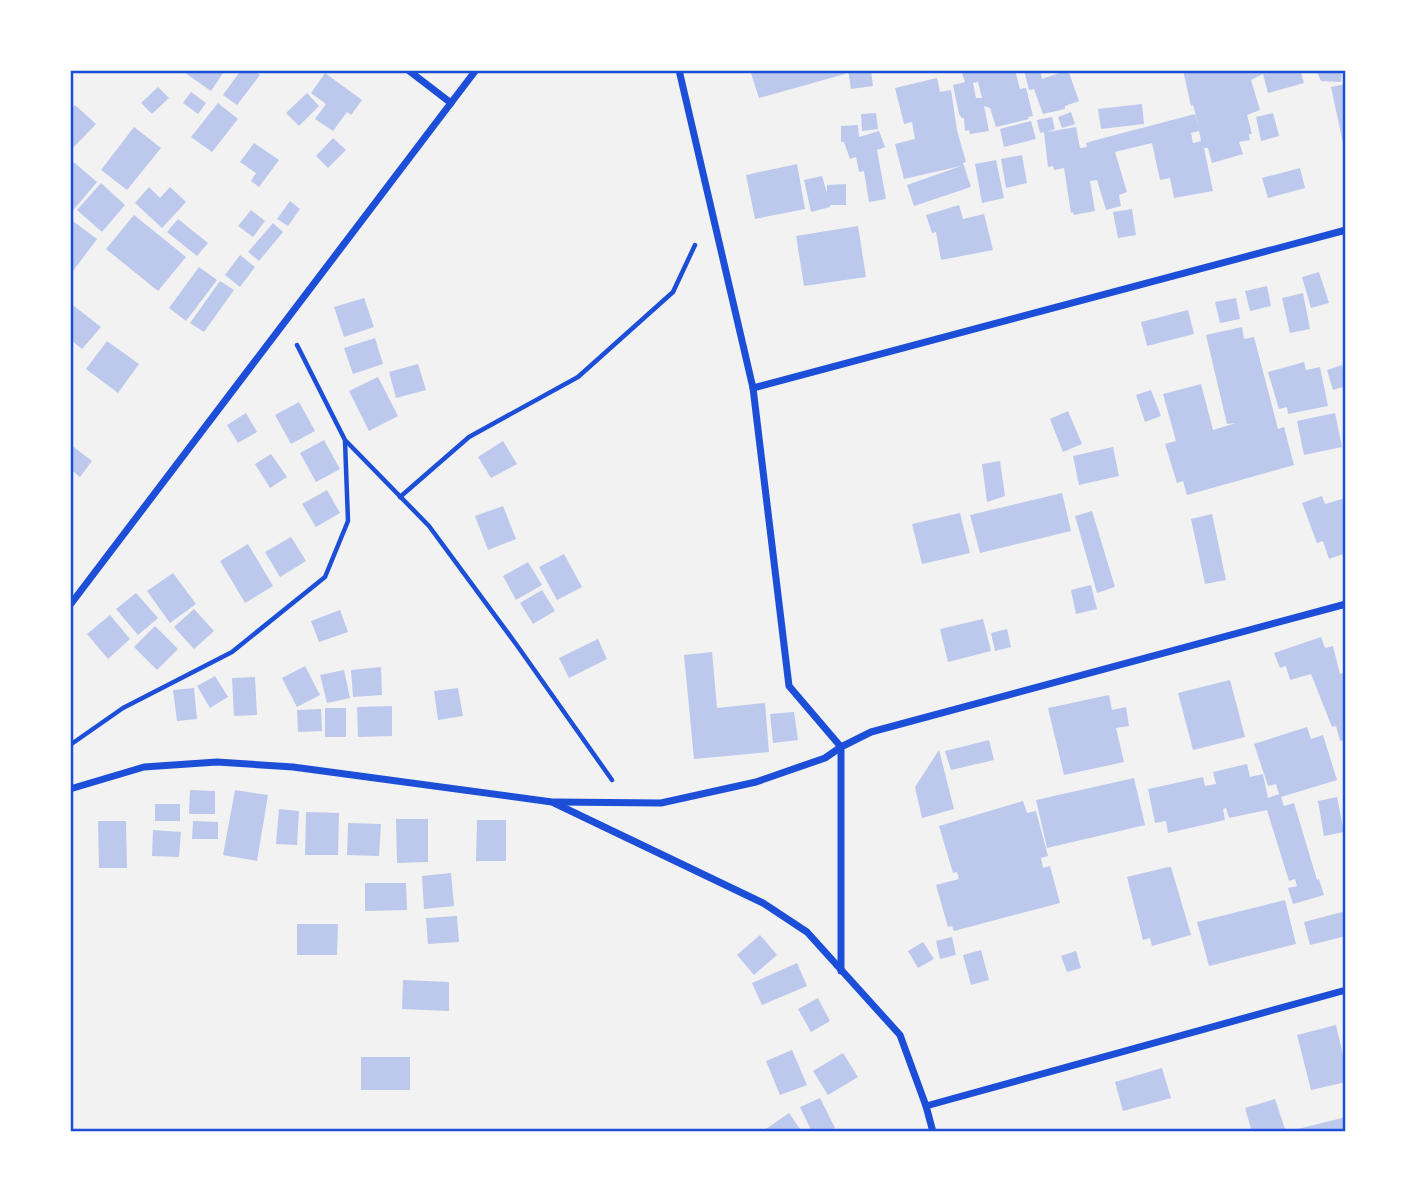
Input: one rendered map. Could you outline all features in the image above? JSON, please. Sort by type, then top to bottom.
[{"type":"street","points":[[408,70],[451,103]]},
{"type":"street","points":[[70,606],[476,70]]},
{"type":"street","points":[[679,70],[753,388],[789,686],[841,747],[841,972]]},
{"type":"street","points":[[753,388],[1346,230]]},
{"type":"street","points":[[70,789],[144,767],[217,762],[293,767],[552,802],[661,803],[756,782],[825,758],[871,732],[1346,604]]},
{"type":"street","points":[[552,802],[763,903],[807,932],[900,1035],[933,1132]]},
{"type":"street","points":[[926,1106],[1346,990]]},
{"type":"path","points":[[400,497],[469,438],[578,377],[673,292],[712,210]]},
{"type":"path","points":[[285,322],[345,440],[429,526],[607,775],[636,803]]},
{"type":"path","points":[[70,744],[123,708],[232,652],[325,577],[348,521],[345,440]]},
{"type":"building","points":[[181,70],[225,70],[211,91]]},
{"type":"building","points":[[241,70],[254,70],[260,75],[237,105],[223,95]]},
{"type":"building","points":[[750,70],[844,70],[845,74],[759,98]]},
{"type":"building","points":[[848,70],[871,70],[873,86],[851,89]]},
{"type":"building","points":[[961,70],[1015,70],[1020,89],[1026,88],[1033,116],[996,127],[990,108],[984,106],[989,131],[970,134],[969,130],[965,131],[964,118],[959,114],[953,85],[965,82]],"holes":[[[978,82],[982,98],[976,98],[973,83]]]},
{"type":"building","points":[[1024,70],[1040,70],[1042,79],[1068,70],[1079,101],[1065,106],[1065,109],[1043,114],[1034,89],[1029,90]]},
{"type":"building","points":[[1183,70],[1300,70],[1304,83],[1268,93],[1263,74],[1251,80],[1260,110],[1247,115],[1252,134],[1249,134],[1250,140],[1239,142],[1243,154],[1212,163],[1208,148],[1204,148],[1213,191],[1174,198],[1170,178],[1160,180],[1152,143],[1115,152],[1127,192],[1119,195],[1121,206],[1106,210],[1097,180],[1090,181],[1095,211],[1074,215],[1071,213],[1064,168],[1054,170],[1053,166],[1048,167],[1044,132],[1040,133],[1037,120],[1052,117],[1055,129],[1047,132],[1076,127],[1080,148],[1087,147],[1086,143],[1096,140],[1195,114],[1199,127],[1193,105],[1191,106]],"holes":[[[1199,131],[1201,141],[1193,143],[1191,133]]]},
{"type":"building","points":[[1316,70],[1342,70],[1341,82],[1321,81]]},
{"type":"building","points":[[325,73],[362,100],[351,115],[347,112],[333,131],[315,119],[326,104],[311,93]]},
{"type":"building","points":[[937,78],[940,92],[951,90],[957,130],[966,162],[963,163],[971,187],[914,206],[907,185],[961,166],[904,179],[895,144],[915,139],[912,122],[904,124],[895,88]]},
{"type":"building","points":[[1346,84],[1346,142],[1343,143],[1331,87]]},
{"type":"building","points":[[158,87],[169,98],[152,114],[141,103]]},
{"type":"building","points":[[191,92],[206,103],[198,114],[183,103]]},
{"type":"building","points":[[307,93],[319,106],[299,126],[286,113]]},
{"type":"building","points":[[218,103],[238,119],[212,152],[191,137]]},
{"type":"building","points":[[1142,104],[1144,124],[1101,129],[1098,109]]},
{"type":"building","points":[[75,105],[96,124],[70,151],[70,110]]},
{"type":"building","points":[[1071,112],[1075,124],[1062,128],[1058,117]]},
{"type":"building","points":[[876,113],[878,129],[862,131],[861,114]]},
{"type":"building","points":[[1273,113],[1279,136],[1261,141],[1256,117]]},
{"type":"building","points":[[1031,121],[1036,139],[1004,147],[1000,129]]},
{"type":"building","points":[[858,125],[859,137],[879,131],[885,147],[877,150],[886,199],[869,202],[864,171],[859,172],[856,157],[850,159],[844,142],[841,142],[841,126]]},
{"type":"building","points":[[134,127],[161,148],[127,190],[101,170]]},
{"type":"building","points":[[333,138],[346,150],[328,168],[316,156]]},
{"type":"building","points":[[254,143],[279,160],[259,187],[251,181],[256,173],[240,162]]},
{"type":"building","points":[[1022,155],[1027,183],[1006,188],[1001,159]]},
{"type":"building","points":[[70,159],[97,182],[70,214]]},
{"type":"building","points":[[996,160],[1004,198],[982,203],[975,164]]},
{"type":"building","points":[[797,164],[805,209],[755,219],[746,175]]},
{"type":"building","points":[[1300,168],[1305,188],[1268,198],[1262,178]]},
{"type":"building","points":[[822,176],[827,193],[827,185],[846,184],[846,205],[830,205],[811,212],[804,180]]},
{"type":"building","points":[[101,183],[125,205],[102,232],[77,210]]},
{"type":"building","points":[[149,187],[160,198],[170,187],[186,202],[162,228],[135,203]]},
{"type":"building","points":[[290,201],[300,209],[288,226],[277,219]]},
{"type":"building","points":[[959,205],[963,219],[984,214],[993,250],[941,260],[936,232],[932,233],[926,215]]},
{"type":"building","points":[[1132,209],[1136,235],[1118,238],[1113,212]]},
{"type":"building","points":[[251,210],[265,221],[253,237],[238,226]]},
{"type":"building","points":[[134,215],[186,257],[158,291],[106,249]]},
{"type":"building","points":[[70,219],[97,239],[70,275]]},
{"type":"building","points":[[178,219],[208,243],[197,256],[167,232]]},
{"type":"building","points":[[273,223],[283,232],[259,261],[248,252]]},
{"type":"building","points":[[858,226],[866,277],[804,286],[796,236]]},
{"type":"building","points":[[240,255],[255,267],[240,287],[225,275]]},
{"type":"building","points":[[199,267],[217,280],[186,321],[169,308]]},
{"type":"building","points":[[1319,272],[1329,303],[1311,308],[1302,277]]},
{"type":"building","points":[[220,281],[234,290],[204,332],[190,323]]},
{"type":"building","points":[[1267,286],[1271,306],[1250,311],[1245,291]]},
{"type":"building","points":[[1303,293],[1310,329],[1290,333],[1282,298]]},
{"type":"building","points":[[364,298],[374,327],[344,337],[334,307]]},
{"type":"building","points":[[1236,298],[1240,319],[1220,323],[1215,302]]},
{"type":"building","points":[[70,303],[101,327],[82,349],[70,339]]},
{"type":"building","points":[[1188,310],[1194,334],[1147,346],[1141,322]]},
{"type":"building","points":[[1242,327],[1244,339],[1254,337],[1278,429],[1284,427],[1294,465],[1187,495],[1183,481],[1177,483],[1165,444],[1176,441],[1163,394],[1201,384],[1213,430],[1236,423],[1227,424],[1206,335]]},
{"type":"building","points":[[375,338],[383,364],[353,374],[344,348]]},
{"type":"building","points":[[107,341],[139,364],[118,393],[86,369]]},
{"type":"building","points":[[1304,362],[1306,370],[1320,367],[1328,406],[1288,414],[1287,407],[1279,409],[1268,372]]},
{"type":"building","points":[[418,364],[426,390],[396,398],[389,372]]},
{"type":"building","points":[[1342,365],[1346,386],[1333,390],[1327,370]]},
{"type":"building","points":[[378,377],[398,416],[369,431],[349,391]]},
{"type":"building","points":[[1151,390],[1161,416],[1145,422],[1136,395]]},
{"type":"building","points":[[299,402],[315,431],[291,444],[275,415]]},
{"type":"building","points":[[1068,411],[1082,444],[1063,452],[1050,419]]},
{"type":"building","points":[[246,413],[257,432],[238,443],[227,425]]},
{"type":"building","points":[[1335,413],[1342,447],[1304,455],[1297,421]]},
{"type":"building","points":[[324,440],[340,469],[316,482],[300,453]]},
{"type":"building","points":[[503,441],[517,464],[491,478],[478,457]]},
{"type":"building","points":[[70,444],[92,461],[80,477],[70,469]]},
{"type":"building","points":[[1113,447],[1119,476],[1079,485],[1073,456]]},
{"type":"building","points":[[271,454],[287,477],[270,488],[255,464]]},
{"type":"building","points":[[1000,461],[1005,496],[987,502],[982,464]]},
{"type":"building","points":[[327,490],[340,513],[316,527],[302,504]]},
{"type":"building","points":[[1062,493],[1071,531],[980,553],[970,515]]},
{"type":"building","points":[[1322,496],[1325,504],[1345,498],[1346,502],[1346,553],[1329,559],[1323,541],[1317,543],[1302,503]]},
{"type":"building","points":[[503,506],[516,539],[488,550],[475,516]]},
{"type":"building","points":[[1092,511],[1115,587],[1097,593],[1075,516]]},
{"type":"building","points":[[960,513],[970,553],[922,564],[912,524]]},
{"type":"building","points":[[1212,514],[1226,580],[1205,584],[1191,519]]},
{"type":"building","points":[[291,537],[306,561],[280,577],[265,552]]},
{"type":"building","points":[[248,544],[273,586],[245,603],[220,561]]},
{"type":"building","points":[[564,554],[582,587],[557,600],[539,567]]},
{"type":"building","points":[[528,562],[542,585],[516,600],[503,576]]},
{"type":"building","points":[[173,573],[196,604],[170,623],[147,591]]},
{"type":"building","points":[[1091,585],[1097,609],[1076,614],[1071,590]]},
{"type":"building","points":[[542,590],[555,611],[533,624],[520,603]]},
{"type":"building","points":[[136,593],[158,618],[138,635],[116,609]]},
{"type":"building","points":[[194,609],[214,631],[194,649],[174,627]]},
{"type":"building","points":[[340,610],[348,632],[319,642],[311,621]]},
{"type":"building","points":[[110,615],[130,639],[108,659],[87,634]]},
{"type":"building","points":[[983,619],[991,651],[948,662],[940,629]]},
{"type":"building","points":[[155,626],[178,649],[157,670],[134,647]]},
{"type":"building","points":[[1007,629],[1011,647],[995,651],[991,633]]},
{"type":"building","points":[[1321,637],[1325,648],[1333,646],[1340,674],[1346,672],[1346,739],[1340,741],[1336,726],[1332,727],[1311,674],[1290,680],[1286,666],[1280,668],[1274,653]]},
{"type":"building","points":[[598,639],[607,659],[569,678],[559,658]]},
{"type":"building","points":[[712,652],[717,708],[765,703],[769,752],[694,759],[684,655]]},
{"type":"building","points":[[305,666],[320,695],[297,707],[282,678]]},
{"type":"building","points":[[381,667],[382,695],[353,697],[351,670]]},
{"type":"building","points":[[344,670],[350,698],[327,703],[320,675]]},
{"type":"building","points":[[215,676],[228,697],[210,708],[197,686]]},
{"type":"building","points":[[255,677],[257,715],[234,716],[232,678]]},
{"type":"building","points":[[1230,680],[1245,737],[1193,750],[1178,693]]},
{"type":"building","points":[[194,688],[197,719],[177,721],[173,690]]},
{"type":"building","points":[[458,688],[463,716],[438,720],[434,691]]},
{"type":"building","points":[[1109,695],[1112,710],[1126,707],[1129,726],[1116,728],[1124,762],[1064,775],[1048,708]]},
{"type":"building","points":[[392,706],[392,736],[358,737],[357,707]]},
{"type":"building","points":[[325,708],[346,708],[346,737],[325,737]]},
{"type":"building","points":[[321,709],[322,731],[298,732],[297,710]]},
{"type":"building","points":[[794,712],[798,740],[773,743],[770,714]]},
{"type":"building","points":[[1307,727],[1311,739],[1323,735],[1337,780],[1281,797],[1284,806],[1294,803],[1324,895],[1293,904],[1288,888],[1297,886],[1295,879],[1289,881],[1267,810],[1229,818],[1226,808],[1223,809],[1225,820],[1168,833],[1166,821],[1155,823],[1148,789],[1203,777],[1205,786],[1216,784],[1213,772],[1247,764],[1250,777],[1263,774],[1268,798],[1279,794],[1276,784],[1268,786],[1254,744]]},
{"type":"building","points":[[989,740],[994,760],[951,770],[945,751]]},
{"type":"building","points":[[939,750],[954,809],[922,818],[915,787]]},
{"type":"building","points":[[1134,778],[1145,825],[1047,848],[1036,800]]},
{"type":"building","points":[[190,790],[215,791],[215,814],[189,814]]},
{"type":"building","points":[[235,790],[268,795],[257,861],[223,855]]},
{"type":"building","points":[[1337,797],[1344,832],[1324,836],[1318,801]]},
{"type":"building","points":[[1023,801],[1027,813],[1036,811],[1048,856],[1041,858],[1043,868],[1050,866],[1060,903],[954,931],[952,926],[948,927],[936,885],[959,879],[957,872],[953,873],[939,826]]},
{"type":"building","points":[[155,804],[180,804],[180,821],[155,821]]},
{"type":"building","points":[[279,809],[299,811],[297,845],[276,844]]},
{"type":"building","points":[[306,812],[339,813],[338,855],[305,855]]},
{"type":"building","points":[[396,819],[428,819],[428,862],[397,863]]},
{"type":"building","points":[[477,820],[506,820],[506,861],[476,861]]},
{"type":"building","points":[[98,821],[126,821],[127,868],[99,868]]},
{"type":"building","points":[[193,821],[218,822],[218,839],[192,839]]},
{"type":"building","points":[[348,823],[381,824],[379,856],[347,855]]},
{"type":"building","points":[[153,830],[181,832],[179,857],[152,856]]},
{"type":"building","points":[[1171,867],[1191,935],[1152,946],[1150,938],[1143,940],[1127,877]]},
{"type":"building","points":[[451,873],[454,906],[424,909],[422,876]]},
{"type":"building","points":[[365,883],[406,883],[407,910],[365,911]]},
{"type":"building","points":[[1285,900],[1296,944],[1209,966],[1197,922]]},
{"type":"building","points":[[1346,911],[1346,936],[1310,945],[1304,922]]},
{"type":"building","points":[[457,916],[459,942],[428,944],[426,918]]},
{"type":"building","points":[[297,924],[338,924],[337,955],[297,955]]},
{"type":"building","points":[[760,935],[777,955],[754,975],[737,955]]},
{"type":"building","points":[[952,937],[956,955],[940,959],[936,941]]},
{"type":"building","points":[[923,942],[934,959],[918,968],[908,951]]},
{"type":"building","points":[[981,950],[989,980],[971,985],[963,955]]},
{"type":"building","points":[[1076,951],[1081,968],[1067,972],[1061,956]]},
{"type":"building","points":[[797,963],[807,986],[762,1005],[752,983]]},
{"type":"building","points":[[403,980],[449,982],[449,1011],[402,1009]]},
{"type":"building","points":[[818,998],[830,1021],[811,1032],[798,1009]]},
{"type":"building","points":[[1336,1025],[1346,1068],[1346,1082],[1311,1090],[1297,1035]]},
{"type":"building","points":[[792,1050],[807,1085],[780,1095],[766,1061]]},
{"type":"building","points":[[843,1053],[858,1077],[828,1095],[813,1071]]},
{"type":"building","points":[[361,1057],[410,1057],[410,1090],[361,1090]]},
{"type":"building","points":[[1162,1068],[1171,1098],[1123,1111],[1115,1082]]},
{"type":"building","points":[[820,1098],[835,1128],[826,1132],[812,1132],[800,1107]]},
{"type":"building","points":[[1275,1099],[1286,1132],[1252,1132],[1245,1108]]},
{"type":"building","points":[[789,1113],[802,1132],[768,1132],[766,1129]]},
{"type":"building","points":[[1346,1117],[1346,1132],[1290,1132],[1290,1131]]}]
